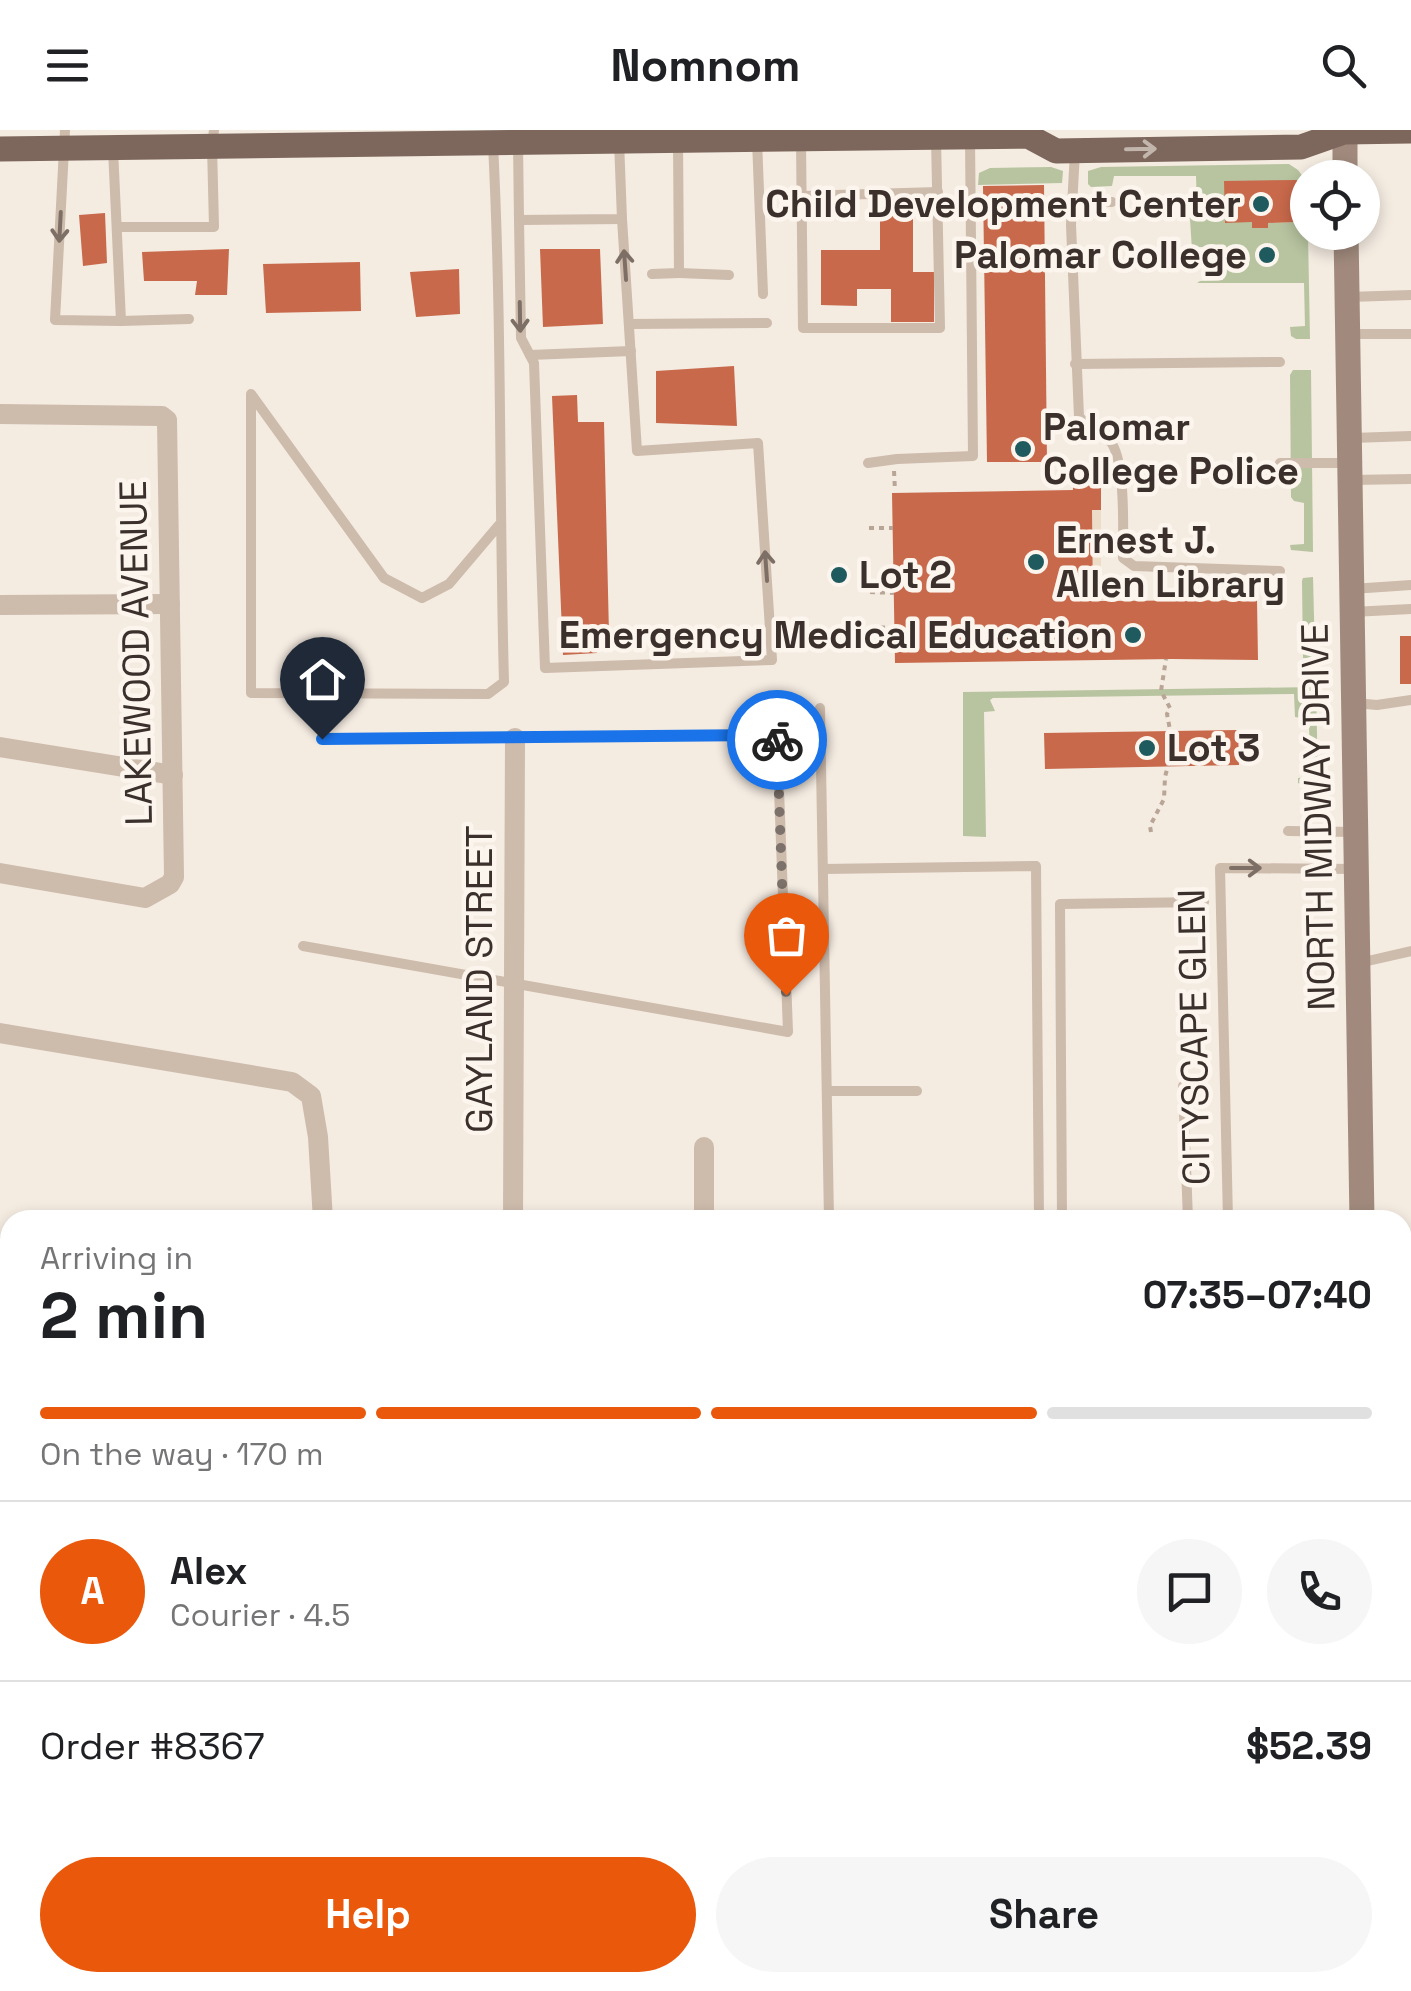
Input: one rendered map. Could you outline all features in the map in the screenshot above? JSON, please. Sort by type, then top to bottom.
[{"type":"main road","points":[[0,149],[64,139],[113,148],[212,138],[505,142],[1033,133],[1056,150],[1075,150],[1301,147],[1343,131],[1411,131]]},
{"type":"street","points":[[1343,131],[1344,160]]},
{"type":"street","name":"NORTH MIDWAY DRIVE","points":[[1346,250],[1362,1210]]},
{"type":"street","name":"LAKEWOOD AVENUE","points":[[0,414],[162,416],[167,420],[174,877],[170,884],[145,898],[0,873]]},
{"type":"street","points":[[0,605],[170,604]]},
{"type":"street","name":"GAYLAND STREET","points":[[514,738],[514,1210]]},
{"type":"street","points":[[0,748],[172,775]]},
{"type":"street","points":[[0,1034],[292,1082],[310,1096],[318,1137],[322,1210]]},
{"type":"street","points":[[704,1147],[704,1210]]},
{"type":"lane","points":[[802,134],[803,328],[940,328],[936,137]]},
{"type":"lane","points":[[868,463],[897,458],[974,456],[970,136]]},
{"type":"lane","points":[[117,227],[214,227],[212,138]]},
{"type":"lane","points":[[64,139],[56,320],[189,319]]},
{"type":"lane","points":[[757,139],[763,294]]},
{"type":"lane","points":[[678,140],[679,273]]},
{"type":"lane","points":[[505,142],[519,220],[521,338],[534,363],[545,668],[772,660],[758,443],[637,451],[619,141]]},
{"type":"lane","points":[[500,525],[448,584],[422,598],[384,578],[251,394],[251,693],[488,694],[504,682],[497,224],[505,142]]},
{"type":"lane","points":[[113,148],[122,321]]},
{"type":"lane","points":[[1075,150],[1072,225],[1079,417],[1111,441],[1119,465],[1123,558],[1134,566],[1280,571]]},
{"type":"lane","points":[[803,196],[938,192]]},
{"type":"lane","points":[[1073,202],[1112,202]]},
{"type":"lane","points":[[519,220],[622,219]]},
{"type":"lane","points":[[652,274],[728,275]]},
{"type":"lane","points":[[1347,298],[1411,295]]},
{"type":"lane","points":[[629,324],[766,324]]},
{"type":"lane","points":[[1348,334],[1411,334]]},
{"type":"lane","points":[[530,356],[631,351]]},
{"type":"lane","points":[[1075,364],[1280,362]]},
{"type":"lane","points":[[1350,461],[1411,436]]},
{"type":"lane","points":[[1280,463],[1350,461],[1411,478]]},
{"type":"lane","points":[[1352,600],[1411,585]]},
{"type":"lane","points":[[1352,600],[1411,609]]},
{"type":"lane","points":[[1352,703],[1377,705],[1411,700]]},
{"type":"lane","points":[[820,708],[829,1210]]},
{"type":"lane","points":[[303,946],[788,1032],[776,735],[322,739]]},
{"type":"lane","points":[[1288,831],[1355,832]]},
{"type":"lane","points":[[823,868],[1036,866],[1040,1210]]},
{"type":"lane","name":"CITYSCAPE GLEN","points":[[1228,1210],[1220,868],[1356,868]]},
{"type":"lane","points":[[1062,1210],[1060,904],[1204,902]]},
{"type":"lane","points":[[1358,963],[1411,951]]},
{"type":"lane","points":[[1184,1086],[1188,1210]]},
{"type":"lane","points":[[827,1091],[917,1092]]},
{"type":"path","points":[[1086,484],[1085,470],[1119,465]]},
{"type":"path","points":[[869,528],[892,528]]},
{"type":"path","points":[[870,592],[894,592]]},
{"type":"path","points":[[870,628],[894,628]]},
{"type":"path","points":[[1151,832],[1150,826],[1164,799],[1164,777],[1173,746],[1166,714],[1170,708],[1162,690],[1166,659]]},
{"type":"green space","points":[[1290,165],[1290,184],[1225,222],[1252,222],[1253,228],[1290,222],[1290,250],[1308,250],[1310,339],[1291,336],[1290,327],[1305,326],[1304,283],[1197,283],[1223,280],[1222,247],[1192,250],[1190,219],[1159,218],[1158,211],[1164,207],[1197,207],[1196,176],[1114,176],[1112,186],[1091,187],[1088,171],[1101,167]]},
{"type":"green space","points":[[1051,167],[1063,171],[1062,183],[978,185],[979,173],[990,168]]},
{"type":"green space","points":[[1293,370],[1311,370],[1313,552],[1291,550],[1290,545],[1304,544],[1304,503],[1291,497]]},
{"type":"green space","points":[[1313,577],[1315,656],[1303,658],[1302,581]]},
{"type":"green space","points":[[1316,687],[1318,780],[1306,784],[1298,783],[1298,778],[1310,777],[1309,719],[1295,717],[1294,694],[993,698],[990,700],[995,711],[984,712],[986,837],[963,836],[963,692]]},
{"type":"shaded area","points":[[1092,510],[1101,510],[1101,581],[1105,584],[1105,600],[1093,601]]},
{"type":"building","name":"Child Development Center","points":[[1290,180],[1290,222],[1268,223],[1268,228],[1252,228],[1252,222],[1225,223],[1224,181]]},
{"type":"building","points":[[1044,185],[1047,462],[987,462],[983,186]]},
{"type":"building","points":[[880,210],[913,210],[913,272],[934,272],[934,322],[891,322],[891,289],[857,289],[857,306],[821,305],[821,250],[880,250]]},
{"type":"building","points":[[105,213],[107,263],[83,266],[79,215]]},
{"type":"building","points":[[229,249],[227,295],[195,295],[197,281],[144,281],[142,252]]},
{"type":"building","points":[[540,249],[600,249],[603,324],[543,327]]},
{"type":"building","points":[[360,262],[361,311],[266,313],[263,264]]},
{"type":"building","points":[[459,269],[460,314],[416,317],[410,272]]},
{"type":"building","points":[[734,366],[737,426],[656,423],[656,371]]},
{"type":"building","points":[[577,395],[578,422],[604,422],[609,634],[595,635],[597,653],[563,655],[552,396]]},
{"type":"building","points":[[1101,483],[1101,510],[1092,510],[1093,601],[1257,600],[1258,660],[895,663],[892,493],[1073,490],[1073,484]]},
{"type":"building","points":[[1400,636],[1411,636],[1411,684],[1400,684]]},
{"type":"building","points":[[1238,730],[1239,765],[1045,769],[1044,733]]},
{"type":"way so far","points":[[777,740],[786,995]]},
{"type":"place","name":"Child Development Center","points":[[1261,204]]},
{"type":"place","name":"Palomar College","points":[[1267,255]]},
{"type":"place","name":"Palomar College Police","points":[[1023,449]]},
{"type":"place","name":"Ernest J. Allen Library","points":[[1036,562]]},
{"type":"place","name":"Lot 2","points":[[839,575]]},
{"type":"place","name":"Emergency Medical Education","points":[[1133,635]]},
{"type":"place","name":"Lot 3","points":[[1147,748]]},
{"type":"route","points":[[322,739],[776,735],[777,740]]}]
